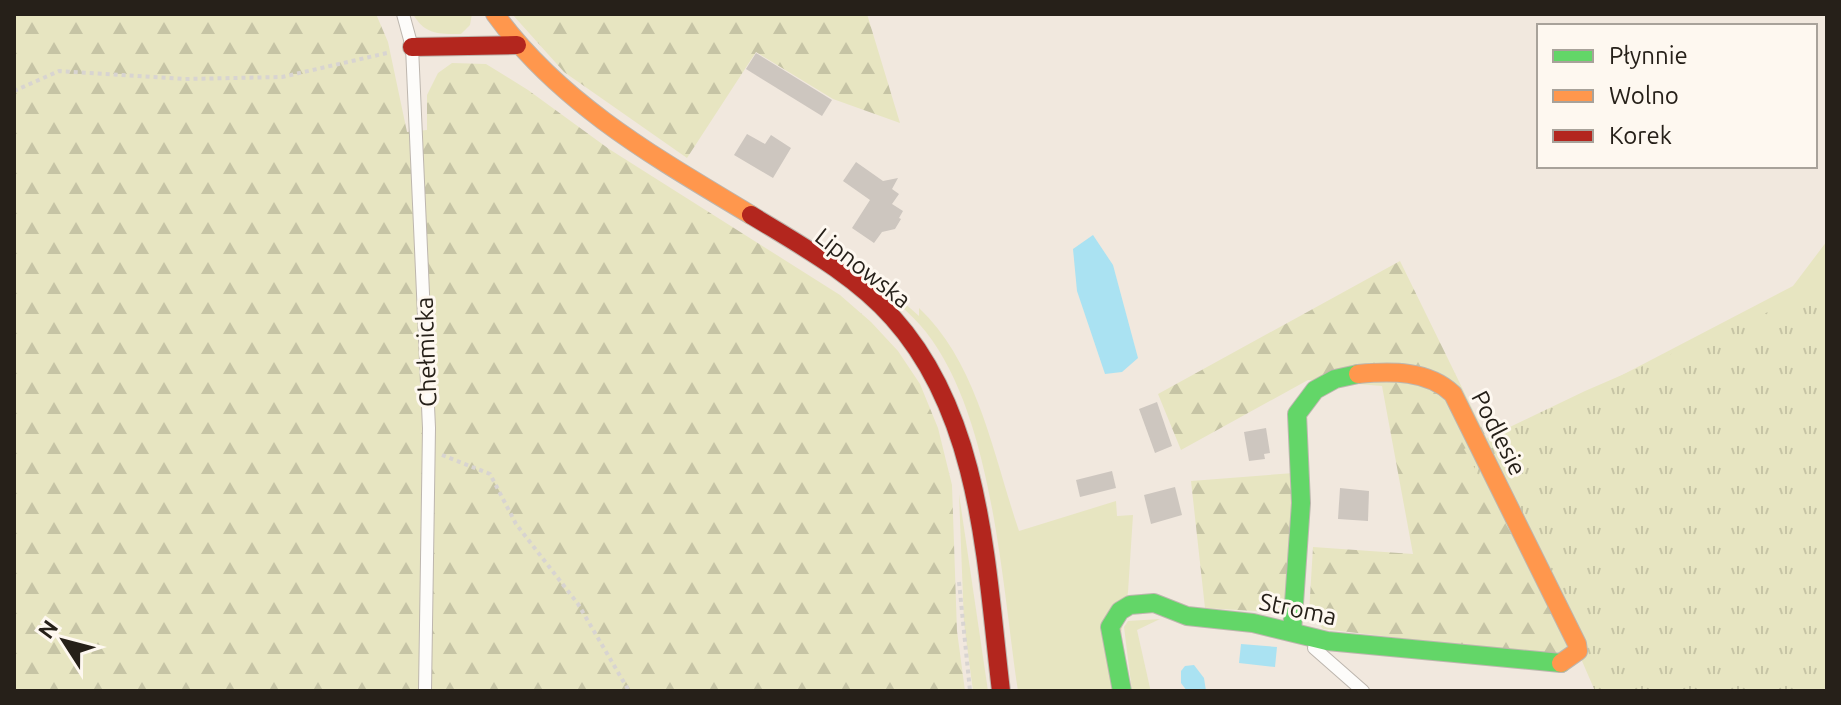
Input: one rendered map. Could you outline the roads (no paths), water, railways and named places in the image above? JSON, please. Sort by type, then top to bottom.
[{"type":"street","name":"Lipnowska","points":[[495,14],[517,45],[564,91],[632,140],[862,290],[894,319],[921,352],[943,392],[966,464],[1001,691]]},
{"type":"street","points":[[412,47],[517,45]]},
{"type":"street","name":"Podlesie","points":[[1292,632],[1299,505],[1296,419],[1300,409],[1307,398],[1348,373],[1419,375],[1432,377],[1453,394],[1577,644],[1578,651],[1573,659],[1565,663],[1553,662]]},
{"type":"street","name":"Stroma","points":[[1122,691],[1110,627],[1120,611],[1130,605],[1154,603],[1187,616],[1292,632],[1327,641],[1553,662]]},
{"type":"lane","name":"Chełmicka","points":[[403,14],[412,47],[428,449],[425,691]]},
{"type":"lane","points":[[1292,632],[1363,691]]},
{"type":"water","points":[[1093,235],[1113,265],[1138,358],[1122,372],[1105,374],[1077,291],[1073,249]]},
{"type":"water","points":[[1241,644],[1277,647],[1275,667],[1239,663]]},
{"type":"water","points":[[1194,665],[1204,678],[1206,691],[1187,691],[1181,683],[1181,671],[1185,666]]}]
